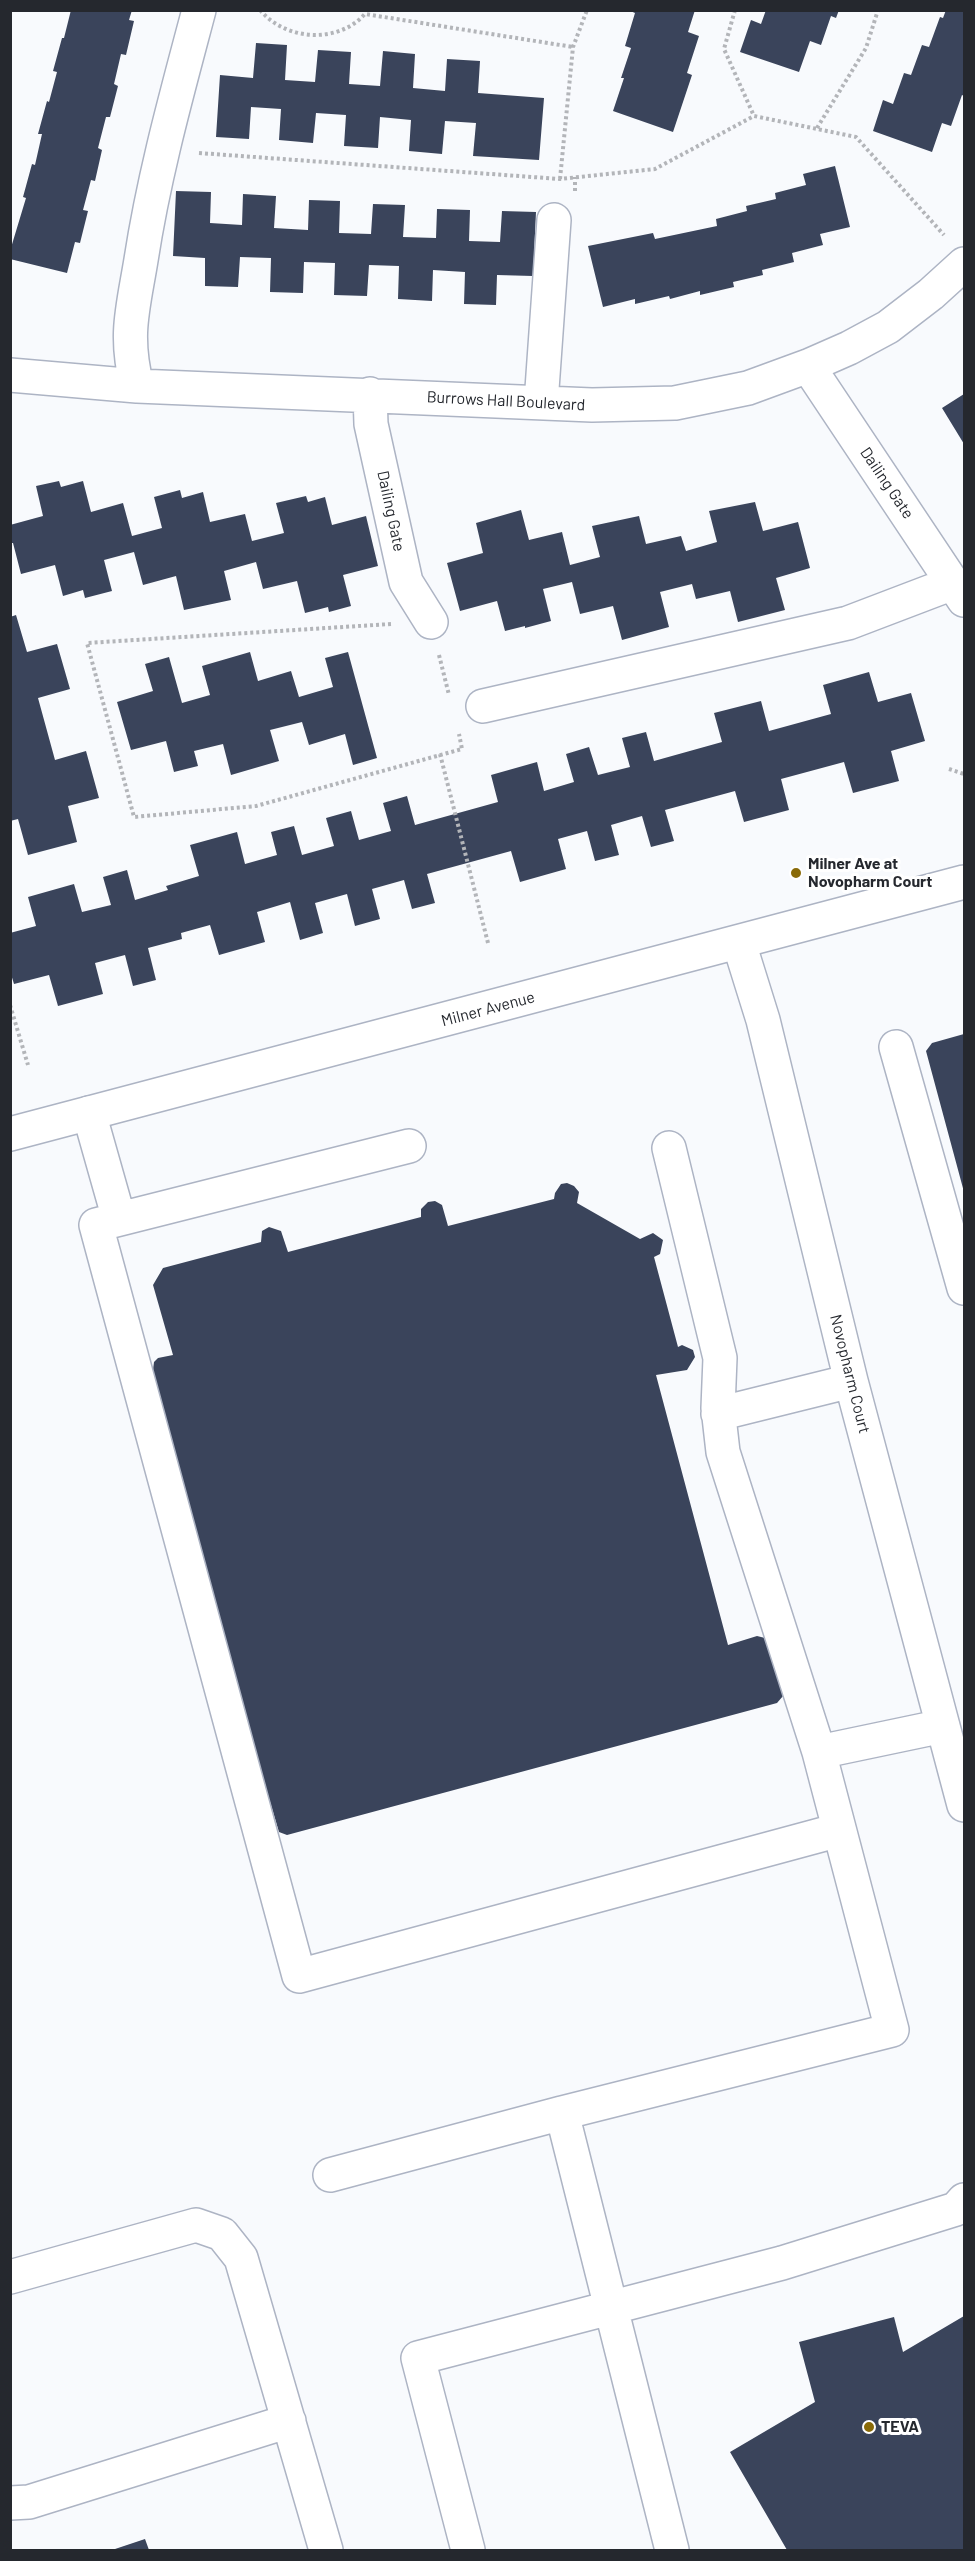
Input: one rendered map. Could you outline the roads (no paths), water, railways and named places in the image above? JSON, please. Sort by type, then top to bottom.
[{"type":"street","points":[[137,386],[130,358],[130,326],[146,225],[162,150],[199,10]]},
{"type":"street","points":[[542,403],[554,220]]},
{"type":"street","name":"Burrows Hall Boulevard","points":[[10,375],[137,386],[592,405],[675,403],[748,388],[849,348],[888,327],[931,294],[958,253]]},
{"type":"street","name":"Dailing Gate","points":[[808,366],[959,591]]},
{"type":"street","name":"Dailing Gate","points":[[370,394],[371,424],[406,582],[431,622]]},
{"type":"street","points":[[483,706],[848,623],[959,591]]},
{"type":"street","name":"Milner Avenue","points":[[10,1134],[964,882]]},
{"type":"street","name":"Novopharm Court","points":[[739,943],[764,1020],[851,1381],[964,1805]]},
{"type":"street","points":[[896,1047],[964,1288]]},
{"type":"street","points":[[89,1113],[119,1219]]},
{"type":"street","points":[[409,1146],[96,1225],[299,1976],[839,1830]]},
{"type":"street","points":[[330,2175],[562,2113],[892,2030],[819,1752],[723,1452],[718,1414],[720,1358],[669,1148]]},
{"type":"street","points":[[718,1414],[851,1381]]},
{"type":"street","points":[[819,1752],[943,1726]]},
{"type":"street","points":[[562,2113],[672,2550]]},
{"type":"street","points":[[468,2550],[418,2358],[782,2263],[956,2209],[964,2200]]},
{"type":"street","points":[[10,2277],[196,2225],[222,2234],[241,2258],[326,2550]]},
{"type":"street","points":[[10,2503],[29,2502],[289,2421]]},
{"type":"place","name":"Milner Ave at Novopharm Court","points":[[796,873]]},
{"type":"place","name":"TEVA","points":[[869,2427]]}]
